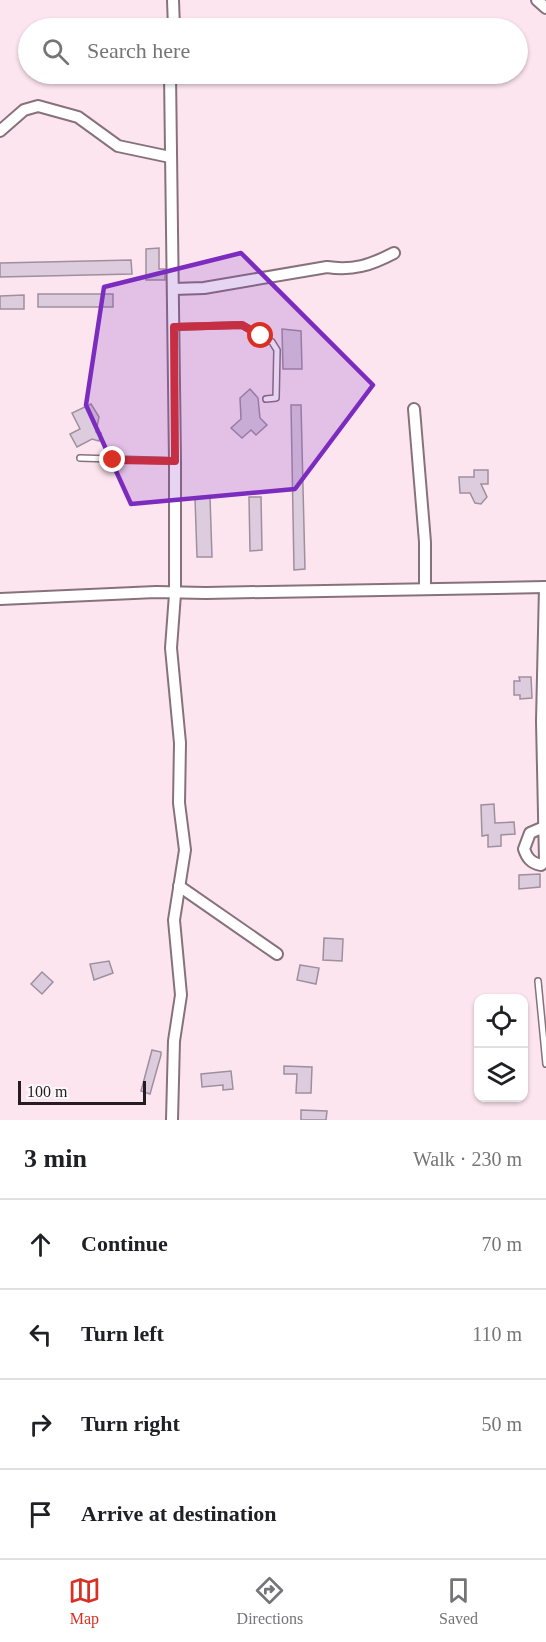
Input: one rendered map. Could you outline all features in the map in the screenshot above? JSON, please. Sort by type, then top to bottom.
[{"type":"street","points":[[173,0],[174,18]]},
{"type":"street","points":[[537,0],[546,8]]},
{"type":"street","points":[[170,84],[175,461],[175,594],[171,648],[180,743],[179,803],[185,850],[179,886],[175,940],[181,995],[174,1041],[172,1120]]},
{"type":"street","points":[[0,131],[24,110],[38,106],[78,117],[118,146],[170,157]]},
{"type":"street","points":[[173,289],[204,288],[327,267],[345,270],[362,267],[394,253]]},
{"type":"street","points":[[414,409],[421,475],[425,588]]},
{"type":"street","points":[[0,599],[156,592],[175,594],[545,587],[544,827]]},
{"type":"street","points":[[179,886],[277,954]]},
{"type":"lane","points":[[174,327],[242,325],[272,342],[277,350],[276,399],[266,399]]},
{"type":"lane","points":[[80,458],[175,461]]},
{"type":"lane","points":[[538,981],[546,1064]]},
{"type":"highlighted area","points":[[241,253],[373,385],[295,489],[131,504],[86,405],[104,287]]},
{"type":"building","points":[[159,248],[159,269],[165,269],[165,280],[146,280],[146,249]]},
{"type":"building","points":[[131,260],[132,274],[0,277],[0,263]]},
{"type":"building","points":[[38,294],[113,294],[113,307],[38,307]]},
{"type":"building","points":[[24,295],[24,309],[0,309],[0,296]]},
{"type":"building","points":[[282,329],[301,331],[302,369],[283,369]]},
{"type":"building","points":[[250,389],[258,398],[260,418],[267,425],[256,435],[251,430],[242,438],[231,428],[241,419],[240,398]]},
{"type":"building","points":[[91,404],[99,417],[96,432],[101,433],[99,441],[92,439],[77,447],[70,434],[80,429],[72,413]]},
{"type":"building","points":[[291,405],[301,405],[305,569],[294,570]]},
{"type":"building","points":[[474,470],[488,470],[488,484],[481,484],[487,497],[481,504],[475,503],[470,493],[460,493],[459,477],[474,477]]},
{"type":"building","points":[[210,497],[212,557],[197,557],[195,498]]},
{"type":"building","points":[[249,497],[261,497],[262,550],[250,551]]},
{"type":"building","points":[[519,677],[531,677],[532,698],[520,699],[520,695],[514,695],[514,681],[520,681]]},
{"type":"building","points":[[494,804],[495,823],[514,822],[515,834],[501,835],[501,846],[488,847],[488,835],[482,836],[481,805]]},
{"type":"building","points":[[540,874],[540,887],[519,889],[519,875]]},
{"type":"building","points":[[324,938],[343,939],[342,961],[323,960]]},
{"type":"building","points":[[109,961],[113,973],[94,980],[90,964]]},
{"type":"building","points":[[300,965],[319,968],[316,984],[297,980]]},
{"type":"building","points":[[42,972],[53,982],[42,994],[31,984]]},
{"type":"building","points":[[152,1050],[161,1052],[161,1055],[150,1094],[141,1091]]},
{"type":"building","points":[[284,1066],[312,1067],[311,1093],[296,1093],[297,1074],[284,1074]]},
{"type":"building","points":[[231,1071],[233,1089],[223,1090],[223,1085],[202,1087],[201,1074]]},
{"type":"building","points":[[301,1110],[327,1111],[326,1120],[301,1120]]},
{"type":"route","points":[[113,460],[175,461],[174,327],[242,325],[261,336]]}]
